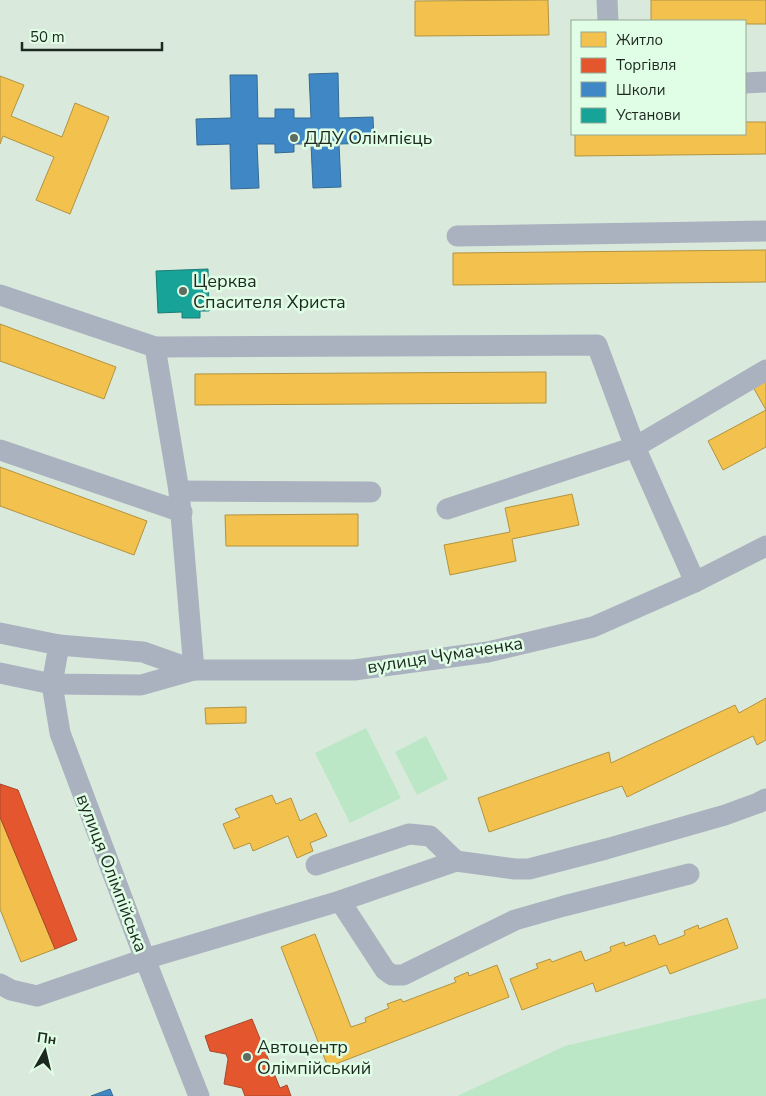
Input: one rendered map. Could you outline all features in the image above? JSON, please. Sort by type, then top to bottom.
[{"type":"street","points":[[607,0],[608,20]]},
{"type":"street","points":[[746,83],[766,82]]},
{"type":"street","points":[[457,236],[766,231]]},
{"type":"street","points":[[0,295],[155,347],[597,345],[635,446],[695,582]]},
{"type":"street","points":[[155,347],[182,512],[194,670]]},
{"type":"street","points":[[447,509],[635,446],[766,370]]},
{"type":"street","points":[[0,450],[182,512]]},
{"type":"street","points":[[179,491],[371,492]]},
{"type":"street","name":"вулиця Чумаченка","points":[[0,674],[52,684],[141,685],[194,670],[354,670],[488,652],[592,627],[695,582],[766,546]]},
{"type":"street","name":"вулиця Чумаченка","points":[[0,633],[58,645],[143,652],[194,670]]},
{"type":"street","name":"вулиця Олімпійська","points":[[58,645],[52,684],[60,733],[145,959],[177,1017],[199,1096]]},
{"type":"street","points":[[0,984],[11,990],[37,996],[145,959],[340,900],[456,861],[515,869],[529,869],[725,815],[766,799]]},
{"type":"street","points":[[316,865],[409,834],[430,836],[456,861]]},
{"type":"street","points":[[340,900],[385,970],[392,975],[403,975],[515,920],[689,874]]},
{"type":"green space","points":[[366,728],[401,798],[350,823],[315,753]]},
{"type":"green space","points":[[426,736],[448,779],[417,795],[395,752]]},
{"type":"green space","points":[[766,998],[766,1096],[457,1096],[565,1046]]},
{"type":"building: Житло","points":[[548,0],[549,35],[415,36],[415,1]]},
{"type":"building: Житло","points":[[651,0],[766,0],[766,24],[746,24],[746,20],[651,20]]},
{"type":"building: Житло","points":[[0,76],[24,85],[11,116],[62,137],[75,103],[109,117],[70,214],[36,200],[54,157],[3,136],[0,144]]},
{"type":"building: Житло","points":[[746,122],[766,122],[766,154],[575,156],[575,135],[746,135]]},
{"type":"building: Житло","points":[[766,250],[766,282],[453,285],[453,253]]},
{"type":"building: Житло","points":[[0,324],[116,367],[104,399],[0,361]]},
{"type":"building: Житло","points":[[546,372],[546,403],[195,405],[195,374]]},
{"type":"building: Житло","points":[[766,380],[766,410],[753,387]]},
{"type":"building: Житло","points":[[766,410],[766,447],[723,470],[708,441]]},
{"type":"building: Житло","points":[[0,467],[147,521],[134,555],[0,506]]},
{"type":"building: Житло","points":[[572,494],[579,525],[512,539],[516,561],[450,575],[444,545],[510,532],[505,508]]},
{"type":"building: Житло","points":[[358,514],[358,546],[226,546],[225,515]]},
{"type":"building: Житло","points":[[766,698],[766,740],[757,745],[753,736],[627,797],[622,786],[489,832],[478,798],[609,752],[611,763],[735,705],[739,713]]},
{"type":"building: Житло","points":[[246,707],[246,723],[206,724],[205,708]]},
{"type":"building: Житло","points":[[272,795],[276,804],[291,798],[300,821],[316,813],[327,836],[310,843],[313,851],[297,858],[288,836],[253,851],[250,843],[234,849],[223,824],[240,817],[235,809]]},
{"type":"building: Житло","points":[[0,817],[55,949],[21,962],[0,909]]},
{"type":"building: Житло","points":[[727,918],[738,948],[670,974],[666,965],[596,992],[593,983],[522,1010],[510,979],[538,968],[536,964],[550,959],[552,962],[581,951],[585,961],[611,951],[610,947],[624,942],[625,946],[655,935],[659,945],[685,935],[684,931],[698,925],[699,929]]},
{"type":"building: Житло","points":[[315,934],[351,1027],[366,1022],[365,1018],[389,1008],[387,1004],[401,999],[403,1002],[456,982],[454,978],[468,972],[469,976],[497,965],[509,997],[328,1067],[281,947]]},
{"type":"building: Торгівля","points":[[0,784],[18,790],[77,940],[55,949],[0,817]]},
{"type":"building: Торгівля","name":"Автоцентр Олімпійський","points":[[252,1019],[280,1088],[287,1085],[291,1096],[245,1096],[242,1088],[224,1084],[228,1059],[226,1054],[210,1051],[205,1036]]},
{"type":"building: Школи","points":[[338,73],[339,118],[373,117],[374,143],[339,144],[341,187],[313,188],[311,144],[294,144],[294,152],[275,153],[275,144],[257,144],[259,188],[231,189],[230,144],[197,145],[196,119],[231,118],[230,75],[257,75],[258,118],[275,118],[275,109],[294,109],[294,118],[311,118],[309,74]]},
{"type":"building: Школи","points":[[110,1089],[113,1096],[91,1096]]},
{"type":"building: Установи","name":"Церква Спасителя Христа","points":[[208,269],[209,311],[200,311],[200,318],[182,318],[182,312],[158,313],[156,271]]},
{"type":"place","name":"ДДУ Олімпієць","points":[[294,138]]},
{"type":"place","name":"Церква Спасителя Христа","points":[[183,291]]},
{"type":"place","name":"Автоцентр Олімпійський","points":[[247,1057]]}]
